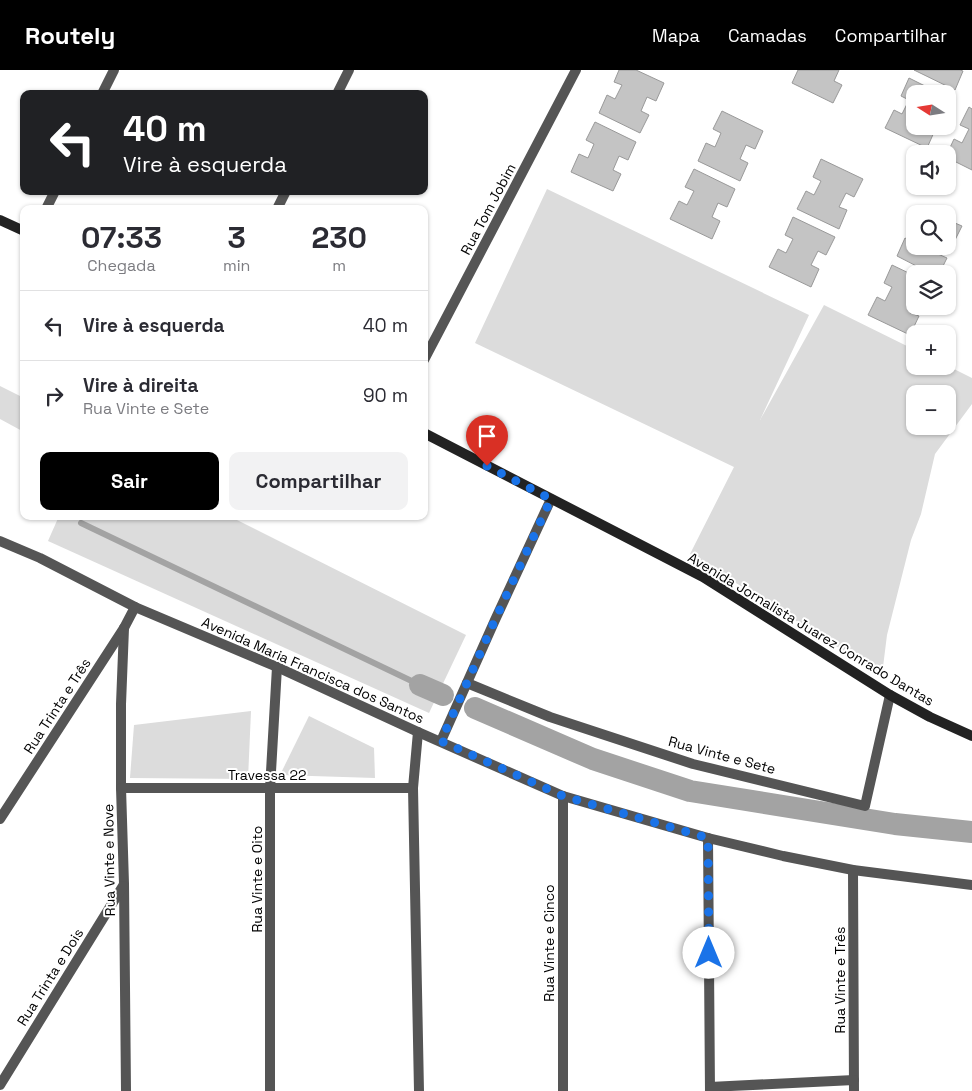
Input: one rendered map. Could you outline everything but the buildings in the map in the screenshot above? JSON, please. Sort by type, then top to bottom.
[{"type":"main road","points":[[0,220],[20,229]]},
{"type":"main road","name":"Avenida Jornalista Juarez Conrado Dantas","points":[[428,436],[703,577],[890,695],[930,717],[972,736]]},
{"type":"street","points":[[104,90],[114,70]]},
{"type":"street","points":[[339,90],[349,70]]},
{"type":"street","name":"Rua Tom Jobim","points":[[428,352],[576,70]]},
{"type":"street","points":[[441,741],[551,499]]},
{"type":"street","name":"Avenida Maria Francisca dos Santos","points":[[0,541],[40,558],[135,607],[277,667],[563,796],[708,838],[783,856],[853,870],[972,885]]},
{"type":"street","name":"Rua Trinta e Três","points":[[0,819],[124,628],[135,607]]},
{"type":"street","name":"Rua Vinte e Nove","points":[[124,628],[121,704],[121,788],[126,1091]]},
{"type":"street","name":"Rua Vinte e Oito","points":[[270,1091],[270,789],[277,667]]},
{"type":"street","name":"Rua Vinte e Sete","points":[[467,684],[550,717],[693,764],[865,806],[890,695]]},
{"type":"street","points":[[418,732],[412,788],[419,1091]]},
{"type":"street","name":"Travessa 22","points":[[121,788],[412,788]]},
{"type":"street","name":"Rua Vinte e Cinco","points":[[563,796],[563,1091]]},
{"type":"street","points":[[708,838],[710,1089],[854,1080]]},
{"type":"street","name":"Rua Vinte e Três","points":[[853,870],[854,1091]]},
{"type":"street","name":"Rua Trinta e Dois","points":[[0,1085],[124,884]]},
{"type":"shaded area","points":[[547,189],[809,315],[760,420],[824,305],[906,346],[906,375],[956,375],[956,370],[972,378],[972,404],[956,426],[956,385],[906,385],[906,435],[949,435],[935,454],[921,514],[911,540],[887,635],[882,675],[690,554],[734,467],[475,343]]},
{"type":"shaded area","points":[[0,386],[20,396],[20,430],[0,419]]},
{"type":"shaded area","points":[[57,520],[237,520],[466,635],[429,713],[48,541]]},
{"type":"shaded area","points":[[251,711],[248,779],[130,778],[134,725]]},
{"type":"shaded area","points":[[309,716],[374,748],[375,778],[280,775]]},
{"type":"waterway","points":[[81,523],[420,685]]},
{"type":"waterway","points":[[420,685],[443,695]]},
{"type":"waterway","points":[[475,708],[593,759],[690,791],[895,824],[972,832]]},
{"type":"route","points":[[487,466],[551,499],[441,741],[563,796],[708,838],[709,953]]}]
